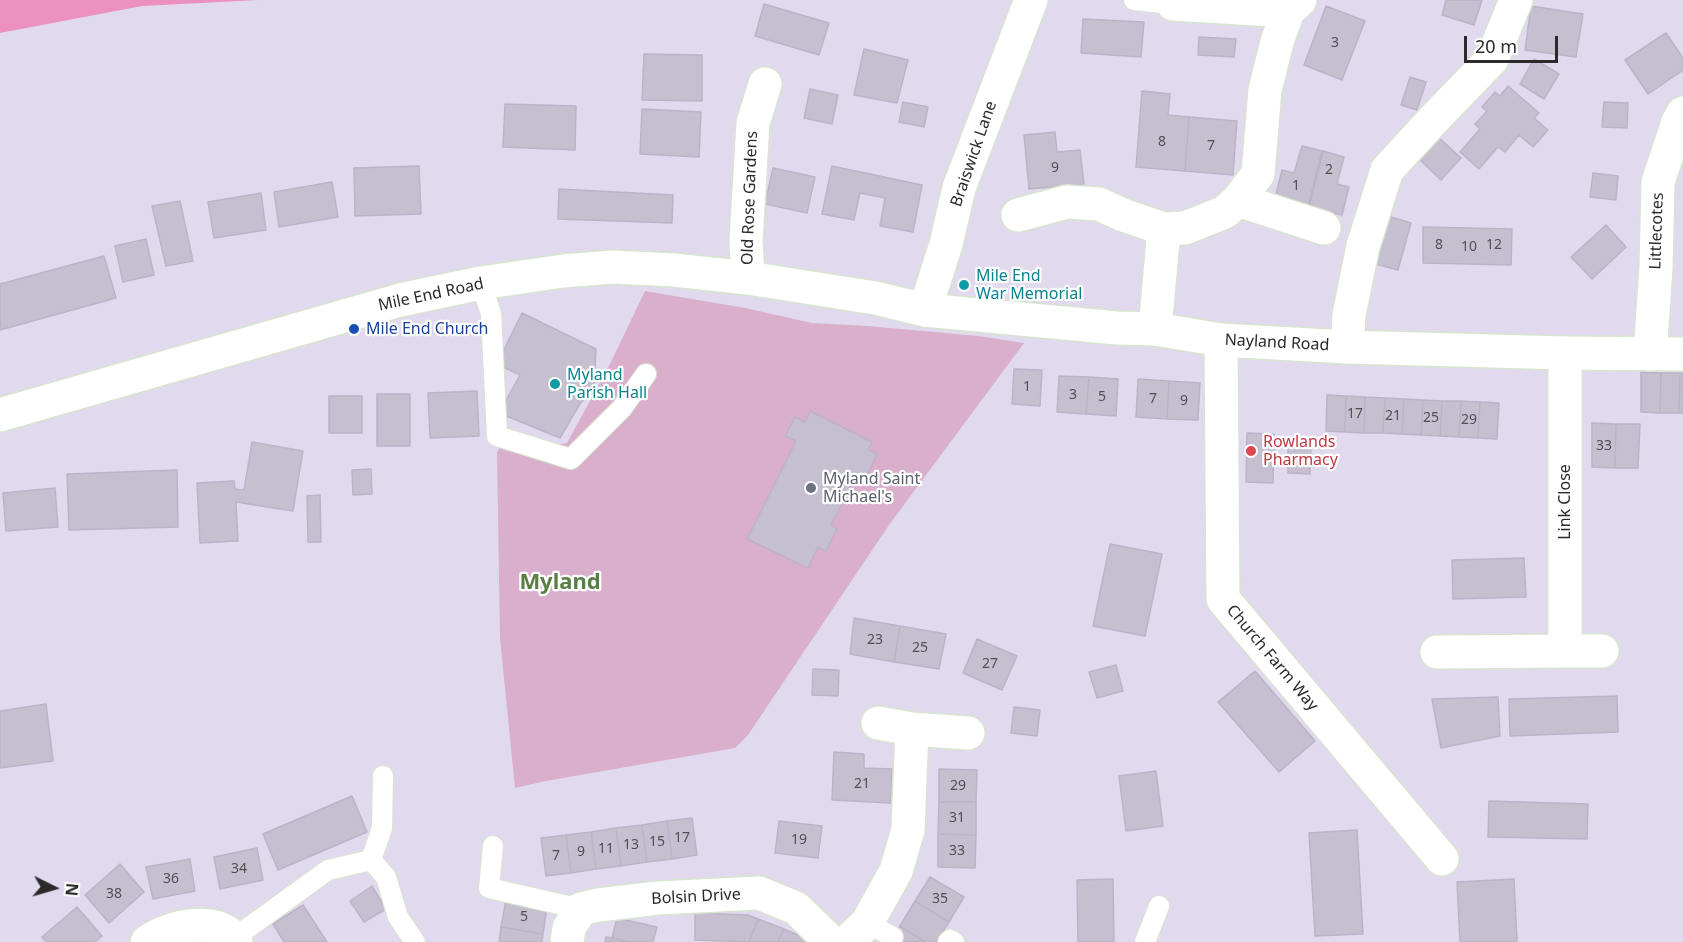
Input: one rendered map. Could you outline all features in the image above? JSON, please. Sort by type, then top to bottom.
[{"type":"street","name":"Braiswick Lane","points":[[925,310],[946,244],[959,188],[1031,0]]},
{"type":"street","points":[[1347,347],[1349,315],[1363,246],[1388,170],[1434,118],[1492,59],[1516,0]]},
{"type":"street","points":[[1018,215],[1067,202],[1099,204],[1164,229],[1185,228],[1225,212],[1238,200],[1258,174],[1265,90],[1277,42],[1294,5],[1173,4]]},
{"type":"street","name":"Old Rose Gardens","points":[[748,278],[746,242],[753,123],[765,84]]},
{"type":"street","name":"Littlecotes","points":[[1650,354],[1656,268],[1658,182],[1683,113]]},
{"type":"street","points":[[1238,200],[1324,228]]},
{"type":"street","points":[[1155,329],[1164,229]]},
{"type":"street","name":"Mile End Road","points":[[0,416],[389,303],[481,283],[563,271],[613,267],[674,270],[748,278],[875,298]]},
{"type":"street","name":"Nayland Road","points":[[875,298],[925,310],[1117,328],[1155,329],[1221,340],[1347,347],[1683,354]]},
{"type":"street","name":"Church Farm Way","points":[[1221,340],[1223,599],[1442,859]]},
{"type":"street","name":"Link Close","points":[[1564,353],[1565,651]]},
{"type":"street","points":[[1437,652],[1602,651]]},
{"type":"street","points":[[878,723],[912,729],[968,733]]},
{"type":"street","points":[[869,934],[896,870],[908,830],[912,729]]},
{"type":"street","name":"Bolsin Drive","points":[[580,909],[658,898],[759,893],[796,908],[831,942]]},
{"type":"street","points":[[567,942],[569,928],[580,909]]},
{"type":"street","points":[[147,942],[188,925],[215,926],[235,940]]},
{"type":"lane","points":[[1134,0],[1173,4]]},
{"type":"lane","points":[[481,283],[491,314],[497,436],[571,459],[622,408],[646,374]]},
{"type":"lane","points":[[371,860],[382,828],[383,776]]},
{"type":"lane","points":[[493,846],[489,888],[580,909]]},
{"type":"lane","points":[[235,940],[328,870],[371,860]]},
{"type":"lane","points":[[371,860],[386,877],[398,917],[415,942]]},
{"type":"lane","points":[[1146,942],[1159,906]]},
{"type":"lane","points":[[948,942],[950,940],[954,942]]},
{"type":"shaded area","points":[[0,0],[259,0],[142,6],[0,33]]},
{"type":"shaded area","points":[[645,291],[745,308],[812,323],[978,336],[1024,343],[889,525],[748,735],[735,748],[515,788],[500,638],[497,453],[505,435],[540,447],[567,443],[610,364]]},
{"type":"building","points":[[1446,0],[1482,0],[1474,25],[1442,15]]},
{"type":"building","points":[[764,4],[829,23],[819,55],[755,36]]},
{"type":"building","points":[[1326,6],[1365,21],[1342,80],[1304,65]]},
{"type":"building","points":[[1531,6],[1583,14],[1576,57],[1525,50]]},
{"type":"building","points":[[1083,19],[1144,22],[1141,57],[1081,53]]},
{"type":"building","points":[[1666,33],[1683,58],[1683,70],[1648,94],[1625,60]]},
{"type":"building","points":[[1199,37],[1236,39],[1234,57],[1198,55]]},
{"type":"building","points":[[864,49],[908,60],[897,103],[854,95]]},
{"type":"building","points":[[644,54],[702,55],[702,101],[642,100]]},
{"type":"building","points":[[1534,59],[1559,74],[1544,99],[1520,84]]},
{"type":"building","points":[[1410,77],[1426,82],[1417,110],[1401,105]]},
{"type":"building","points":[[1508,86],[1539,113],[1534,118],[1548,130],[1533,147],[1519,135],[1505,152],[1498,147],[1479,169],[1460,152],[1480,129],[1475,124],[1487,111],[1482,107],[1495,92],[1500,96]]},
{"type":"building","points":[[810,89],[838,95],[832,124],[804,118]]},
{"type":"building","points":[[1142,91],[1170,94],[1168,115],[1189,117],[1185,171],[1136,167]]},
{"type":"building","points":[[903,102],[928,107],[924,127],[899,122]]},
{"type":"building","points":[[1604,102],[1628,103],[1627,128],[1602,127]]},
{"type":"building","points":[[505,104],[576,106],[575,150],[503,147]]},
{"type":"building","points":[[642,109],[701,112],[699,157],[640,154]]},
{"type":"building","points":[[1189,117],[1237,121],[1233,175],[1185,171]]},
{"type":"building","points":[[1055,132],[1057,152],[1080,150],[1084,184],[1029,189],[1024,135]]},
{"type":"building","points":[[1436,135],[1461,158],[1441,180],[1416,156]]},
{"type":"building","points":[[1302,146],[1322,151],[1308,207],[1275,198],[1282,170],[1294,173]]},
{"type":"building","points":[[1323,151],[1344,157],[1337,184],[1349,187],[1342,215],[1309,207]]},
{"type":"building","points":[[419,166],[421,214],[355,216],[354,168]]},
{"type":"building","points":[[832,166],[922,185],[913,232],[880,226],[885,198],[860,193],[854,220],[822,214]]},
{"type":"building","points":[[773,168],[815,177],[807,213],[765,204]]},
{"type":"building","points":[[1593,173],[1618,176],[1616,200],[1590,197]]},
{"type":"building","points":[[332,182],[338,217],[279,227],[274,192]]},
{"type":"building","points":[[559,189],[673,195],[672,223],[558,219]]},
{"type":"building","points":[[261,193],[266,230],[214,238],[208,202]]},
{"type":"building","points":[[180,201],[193,261],[166,266],[152,206]]},
{"type":"building","points":[[1381,214],[1411,223],[1398,270],[1368,262]]},
{"type":"building","points":[[1606,225],[1626,247],[1592,279],[1571,257]]},
{"type":"building","points":[[1423,227],[1512,229],[1511,265],[1423,263]]},
{"type":"building","points":[[146,239],[154,275],[123,282],[115,246]]},
{"type":"building","points":[[104,256],[116,298],[0,330],[0,284]]},
{"type":"building","name":"Myland Parish Hall","points":[[522,313],[596,349],[594,393],[581,402],[560,438],[499,413],[520,375],[497,364]]},
{"type":"building","points":[[1014,369],[1042,370],[1040,406],[1012,404]]},
{"type":"building","points":[[1641,372],[1661,373],[1660,413],[1641,412]]},
{"type":"building","points":[[1661,373],[1680,373],[1679,413],[1660,413]]},
{"type":"building","points":[[1680,373],[1683,373],[1683,413],[1679,413]]},
{"type":"building","points":[[1059,376],[1089,377],[1086,414],[1057,412]]},
{"type":"building","points":[[1089,377],[1118,379],[1116,416],[1086,414]]},
{"type":"building","points":[[1138,379],[1169,381],[1167,419],[1136,417]]},
{"type":"building","points":[[1169,381],[1200,383],[1198,420],[1167,419]]},
{"type":"building","points":[[477,391],[479,436],[430,438],[428,393]]},
{"type":"building","points":[[377,394],[410,394],[410,446],[377,446]]},
{"type":"building","points":[[1327,395],[1346,396],[1345,432],[1326,431]]},
{"type":"building","points":[[329,396],[362,396],[362,433],[329,433]]},
{"type":"building","points":[[1346,396],[1365,397],[1364,433],[1345,432]]},
{"type":"building","points":[[1365,397],[1385,398],[1383,433],[1364,433]]},
{"type":"building","points":[[1385,398],[1404,399],[1402,434],[1383,433]]},
{"type":"building","points":[[1404,399],[1423,400],[1421,435],[1402,434]]},
{"type":"building","points":[[1423,400],[1442,401],[1440,436],[1421,435]]},
{"type":"building","points":[[1442,401],[1461,401],[1459,437],[1440,436]]},
{"type":"building","points":[[1461,401],[1480,402],[1478,438],[1459,437]]},
{"type":"building","points":[[1480,402],[1499,403],[1497,439],[1478,438]]},
{"type":"building","name":"Myland Saint Michael's","points":[[810,411],[872,442],[868,449],[877,454],[864,482],[855,478],[831,525],[837,529],[826,551],[818,547],[808,568],[747,539],[796,441],[785,436],[795,417],[805,422]]},
{"type":"building","points":[[1592,423],[1616,424],[1615,468],[1592,467]]},
{"type":"building","points":[[1616,424],[1640,424],[1638,468],[1615,468]]},
{"type":"building","points":[[1247,433],[1274,434],[1273,483],[1246,482]]},
{"type":"building","points":[[252,442],[303,451],[293,511],[236,502],[238,541],[200,543],[197,483],[234,481],[235,489],[244,490]]},
{"type":"building","points":[[1288,443],[1311,443],[1310,474],[1288,473]]},
{"type":"building","points":[[371,469],[372,494],[353,495],[352,470]]},
{"type":"building","points":[[177,470],[178,527],[69,530],[67,474]]},
{"type":"building","points":[[55,488],[58,527],[6,531],[3,493]]},
{"type":"building","points":[[320,495],[321,542],[308,542],[307,496]]},
{"type":"building","points":[[1110,544],[1162,554],[1145,636],[1093,626]]},
{"type":"building","points":[[1524,558],[1526,597],[1453,599],[1452,560]]},
{"type":"building","points":[[854,618],[900,626],[894,662],[850,654]]},
{"type":"building","points":[[900,626],[946,634],[939,669],[894,662]]},
{"type":"building","points":[[977,639],[1017,656],[1002,690],[963,673]]},
{"type":"building","points":[[1116,665],[1123,691],[1097,698],[1089,672]]},
{"type":"building","points":[[813,669],[839,670],[838,696],[812,695]]},
{"type":"building","points":[[1255,671],[1315,741],[1279,772],[1218,702]]},
{"type":"building","points":[[1617,696],[1618,732],[1510,736],[1509,699]]},
{"type":"building","points":[[1498,697],[1500,736],[1441,748],[1432,699]]},
{"type":"building","points":[[46,704],[53,761],[0,768],[0,711]]},
{"type":"building","points":[[1014,707],[1040,710],[1037,736],[1011,733]]},
{"type":"building","points":[[834,752],[864,754],[864,768],[892,769],[891,803],[832,800]]},
{"type":"building","points":[[939,769],[977,770],[976,802],[939,802]]},
{"type":"building","points":[[1156,771],[1163,826],[1126,831],[1119,776]]},
{"type":"building","points":[[352,796],[367,832],[278,870],[263,834]]},
{"type":"building","points":[[1489,801],[1588,804],[1587,839],[1488,837]]},
{"type":"building","points":[[939,802],[976,802],[976,835],[938,834]]},
{"type":"building","points":[[692,818],[697,855],[672,859],[667,821]]},
{"type":"building","points":[[667,821],[672,859],[647,862],[642,825]]},
{"type":"building","points":[[779,821],[822,826],[818,858],[775,853]]},
{"type":"building","points":[[642,825],[647,862],[621,866],[616,828]]},
{"type":"building","points":[[616,828],[621,866],[596,869],[591,832]]},
{"type":"building","points":[[1357,830],[1363,934],[1315,936],[1309,833]]},
{"type":"building","points":[[591,832],[596,869],[571,873],[566,835]]},
{"type":"building","points":[[938,834],[976,835],[975,868],[938,867]]},
{"type":"building","points":[[566,835],[571,873],[546,876],[541,838]]},
{"type":"building","points":[[257,848],[263,880],[220,889],[214,857]]},
{"type":"building","points":[[190,859],[195,891],[153,899],[146,867]]},
{"type":"building","points":[[120,864],[144,892],[109,923],[85,895]]},
{"type":"building","points":[[930,877],[964,897],[949,922],[915,901]]},
{"type":"building","points":[[1113,879],[1114,942],[1078,942],[1077,880]]},
{"type":"building","points":[[1514,879],[1517,942],[1460,942],[1457,882]]},
{"type":"building","points":[[372,886],[386,909],[364,922],[350,901]]},
{"type":"building","points":[[506,900],[547,907],[543,934],[501,927]]},
{"type":"building","points":[[915,901],[949,922],[936,942],[925,942],[900,926]]},
{"type":"building","points":[[303,905],[327,942],[284,942],[273,924]]},
{"type":"building","points":[[77,907],[102,936],[95,942],[46,942],[42,937]]},
{"type":"building","points":[[695,913],[748,915],[758,919],[749,942],[695,940]]},
{"type":"building","points":[[617,918],[657,927],[653,942],[630,942],[612,938]]},
{"type":"building","points":[[758,919],[784,929],[778,942],[749,942]]},
{"type":"building","points":[[900,926],[925,942],[890,942]]},
{"type":"building","points":[[501,927],[543,934],[542,942],[499,942]]},
{"type":"building","points":[[784,929],[809,940],[808,942],[778,942]]},
{"type":"building","points":[[606,937],[612,938],[630,942],[605,942]]},
{"type":"place","name":"Mile End War Memorial","points":[[964,285]]},
{"type":"place","name":"Mile End Church","points":[[354,329]]},
{"type":"place","name":"Myland Parish Hall","points":[[555,384]]},
{"type":"place","name":"Rowlands Pharmacy","points":[[1251,451]]},
{"type":"place","name":"Myland Saint Michael's","points":[[811,488]]},
{"type":"district","name":"Myland","points":[[560,583]]}]
